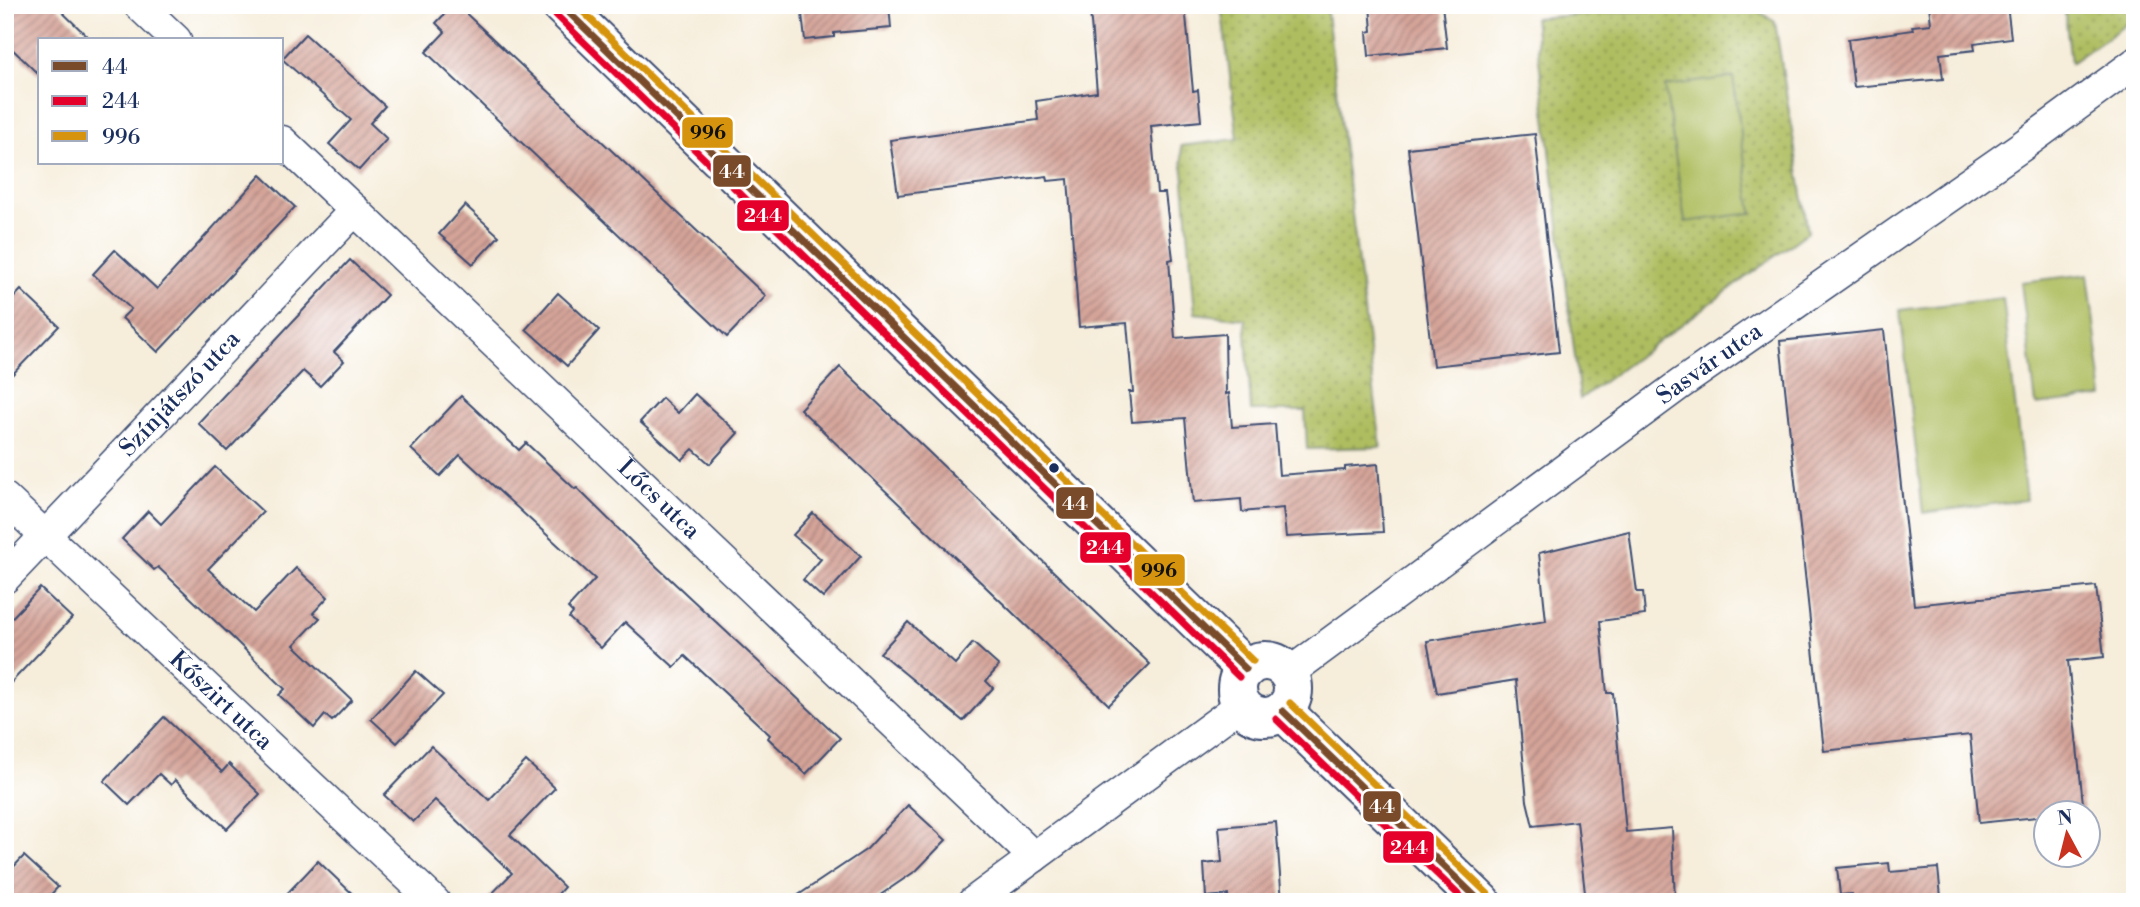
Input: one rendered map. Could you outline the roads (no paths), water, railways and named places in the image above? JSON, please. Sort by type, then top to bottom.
[{"type":"street","points":[[139,5],[174,38]]},
{"type":"street","points":[[561,5],[1244,686]]},
{"type":"street","name":"Sasvár utca","points":[[1289,673],[1679,385],[2022,146],[2135,63]]},
{"type":"street","name":"Lőcs utca","points":[[284,143],[1034,857]]},
{"type":"street","name":"Színjátszó utca","points":[[5,578],[355,210]]},
{"type":"street","name":"Kőszirt utca","points":[[5,498],[435,902]]},
{"type":"street","points":[[1252,663],[1276,663],[1289,673],[1292,697],[1283,711],[1266,717],[1248,711],[1244,686],[1252,663]]},
{"type":"street","points":[[972,902],[1034,857],[1244,686]]},
{"type":"street","points":[[1283,711],[1481,902]]}]
